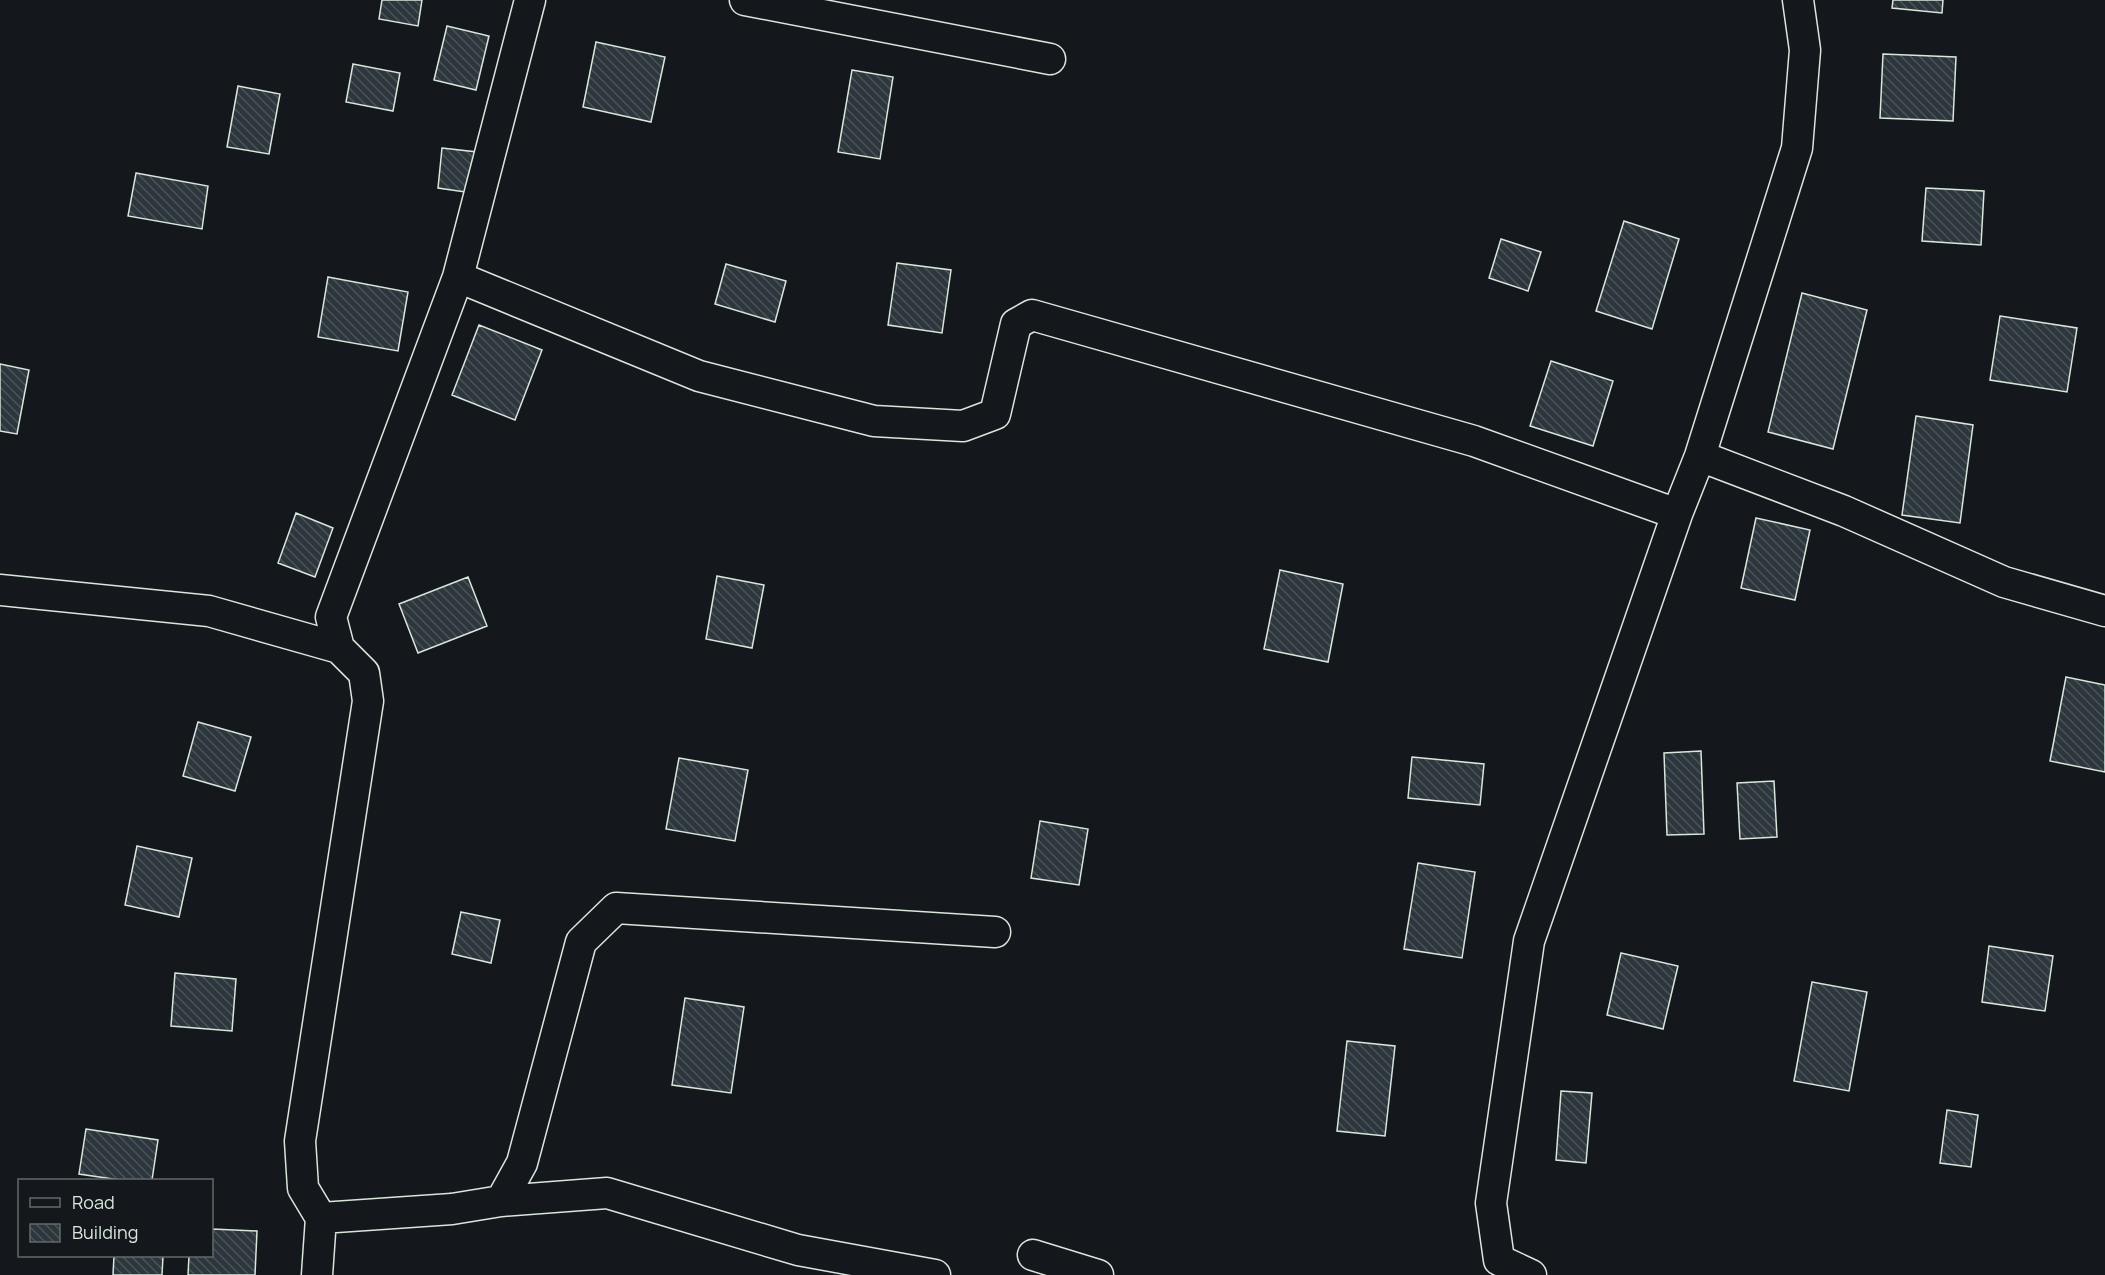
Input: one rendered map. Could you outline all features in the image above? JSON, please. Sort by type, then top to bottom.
[{"type":"street","points":[[317,1275],[321,1218],[303,1188],[300,1141],[368,701],[364,674],[339,648],[331,617],[458,277],[530,0]]},
{"type":"street","points":[[745,0],[1050,59]]},
{"type":"street","points":[[1531,1275],[1496,1267],[1491,1203],[1530,941],[1677,514],[1700,456],[1797,148],[1805,50],[1798,0]]},
{"type":"street","points":[[458,277],[699,376],[874,421],[963,426],[995,414],[1016,324],[1032,315],[1474,441],[1677,514]]},
{"type":"street","points":[[1700,456],[1844,511],[2004,582],[2105,611]]},
{"type":"street","points":[[0,590],[209,611],[339,648]]},
{"type":"street","points":[[501,1201],[522,1163],[581,942],[616,908],[995,932]]},
{"type":"street","points":[[321,1218],[452,1209],[501,1201],[607,1193],[798,1250],[935,1275]]},
{"type":"street","points":[[1033,1255],[1098,1275]]},
{"type":"building","points":[[382,0],[422,0],[418,26],[379,19]]},
{"type":"building","points":[[1893,0],[1943,0],[1942,13],[1892,8]]},
{"type":"building","points":[[447,26],[489,36],[476,90],[434,80]]},
{"type":"building","points":[[596,42],[665,57],[651,122],[583,107]]},
{"type":"building","points":[[1883,54],[1956,57],[1953,121],[1880,118]]},
{"type":"building","points":[[353,64],[400,73],[393,111],[346,102]]},
{"type":"building","points":[[852,70],[893,77],[880,159],[838,152]]},
{"type":"building","points":[[238,86],[280,94],[269,154],[227,147]]},
{"type":"building","points":[[442,148],[477,152],[472,193],[438,188]]},
{"type":"building","points":[[136,173],[208,186],[202,229],[128,216]]},
{"type":"building","points":[[1926,188],[1984,191],[1981,245],[1922,241]]},
{"type":"building","points":[[1624,221],[1679,239],[1652,329],[1596,311]]},
{"type":"building","points":[[1501,239],[1541,252],[1528,291],[1489,278]]},
{"type":"building","points":[[897,263],[951,270],[942,333],[888,325]]},
{"type":"building","points":[[726,264],[786,281],[775,322],[715,304]]},
{"type":"building","points":[[328,277],[408,292],[398,351],[318,337]]},
{"type":"building","points":[[1802,293],[1867,310],[1833,449],[1768,432]]},
{"type":"building","points":[[2000,316],[2077,328],[2067,392],[1990,380]]},
{"type":"building","points":[[479,325],[542,350],[515,420],[452,395]]},
{"type":"building","points":[[1551,361],[1613,381],[1593,446],[1530,426]]},
{"type":"building","points":[[0,364],[29,370],[17,434],[0,431]]},
{"type":"building","points":[[1916,416],[1973,425],[1960,523],[1902,515]]},
{"type":"building","points":[[296,513],[333,528],[315,577],[278,563]]},
{"type":"building","points":[[1756,518],[1810,530],[1795,600],[1741,588]]},
{"type":"building","points":[[1280,570],[1343,584],[1328,662],[1264,649]]},
{"type":"building","points":[[717,576],[764,585],[752,648],[706,639]]},
{"type":"building","points":[[468,577],[487,626],[418,653],[399,604]]},
{"type":"building","points":[[2066,677],[2105,685],[2105,772],[2050,761]]},
{"type":"building","points":[[198,722],[251,737],[235,791],[183,776]]},
{"type":"building","points":[[1701,751],[1704,834],[1667,835],[1664,753]]},
{"type":"building","points":[[1412,757],[1484,764],[1480,805],[1408,798]]},
{"type":"building","points":[[679,758],[748,770],[735,841],[666,829]]},
{"type":"building","points":[[1774,781],[1777,837],[1740,839],[1737,783]]},
{"type":"building","points":[[1040,821],[1088,829],[1079,885],[1031,878]]},
{"type":"building","points":[[137,846],[192,858],[179,917],[125,905]]},
{"type":"building","points":[[1418,863],[1475,872],[1462,958],[1404,949]]},
{"type":"building","points":[[461,912],[500,920],[491,963],[452,954]]},
{"type":"building","points":[[1989,946],[2053,956],[2045,1011],[1982,1002]]},
{"type":"building","points":[[1621,953],[1678,966],[1663,1029],[1607,1015]]},
{"type":"building","points":[[175,973],[236,979],[232,1031],[171,1026]]},
{"type":"building","points":[[1812,982],[1867,992],[1849,1091],[1794,1081]]},
{"type":"building","points":[[685,998],[744,1007],[731,1093],[672,1085]]},
{"type":"building","points":[[1347,1041],[1395,1046],[1385,1136],[1337,1131]]},
{"type":"building","points":[[1561,1091],[1592,1093],[1586,1163],[1556,1160]]},
{"type":"building","points":[[1947,1110],[1978,1115],[1971,1167],[1940,1163]]},
{"type":"building","points":[[86,1129],[158,1140],[152,1179],[113,1179],[79,1174]]},
{"type":"building","points":[[213,1229],[257,1231],[255,1275],[188,1275],[189,1257],[213,1257]]},
{"type":"building","points":[[114,1257],[163,1257],[162,1275],[113,1275]]}]
